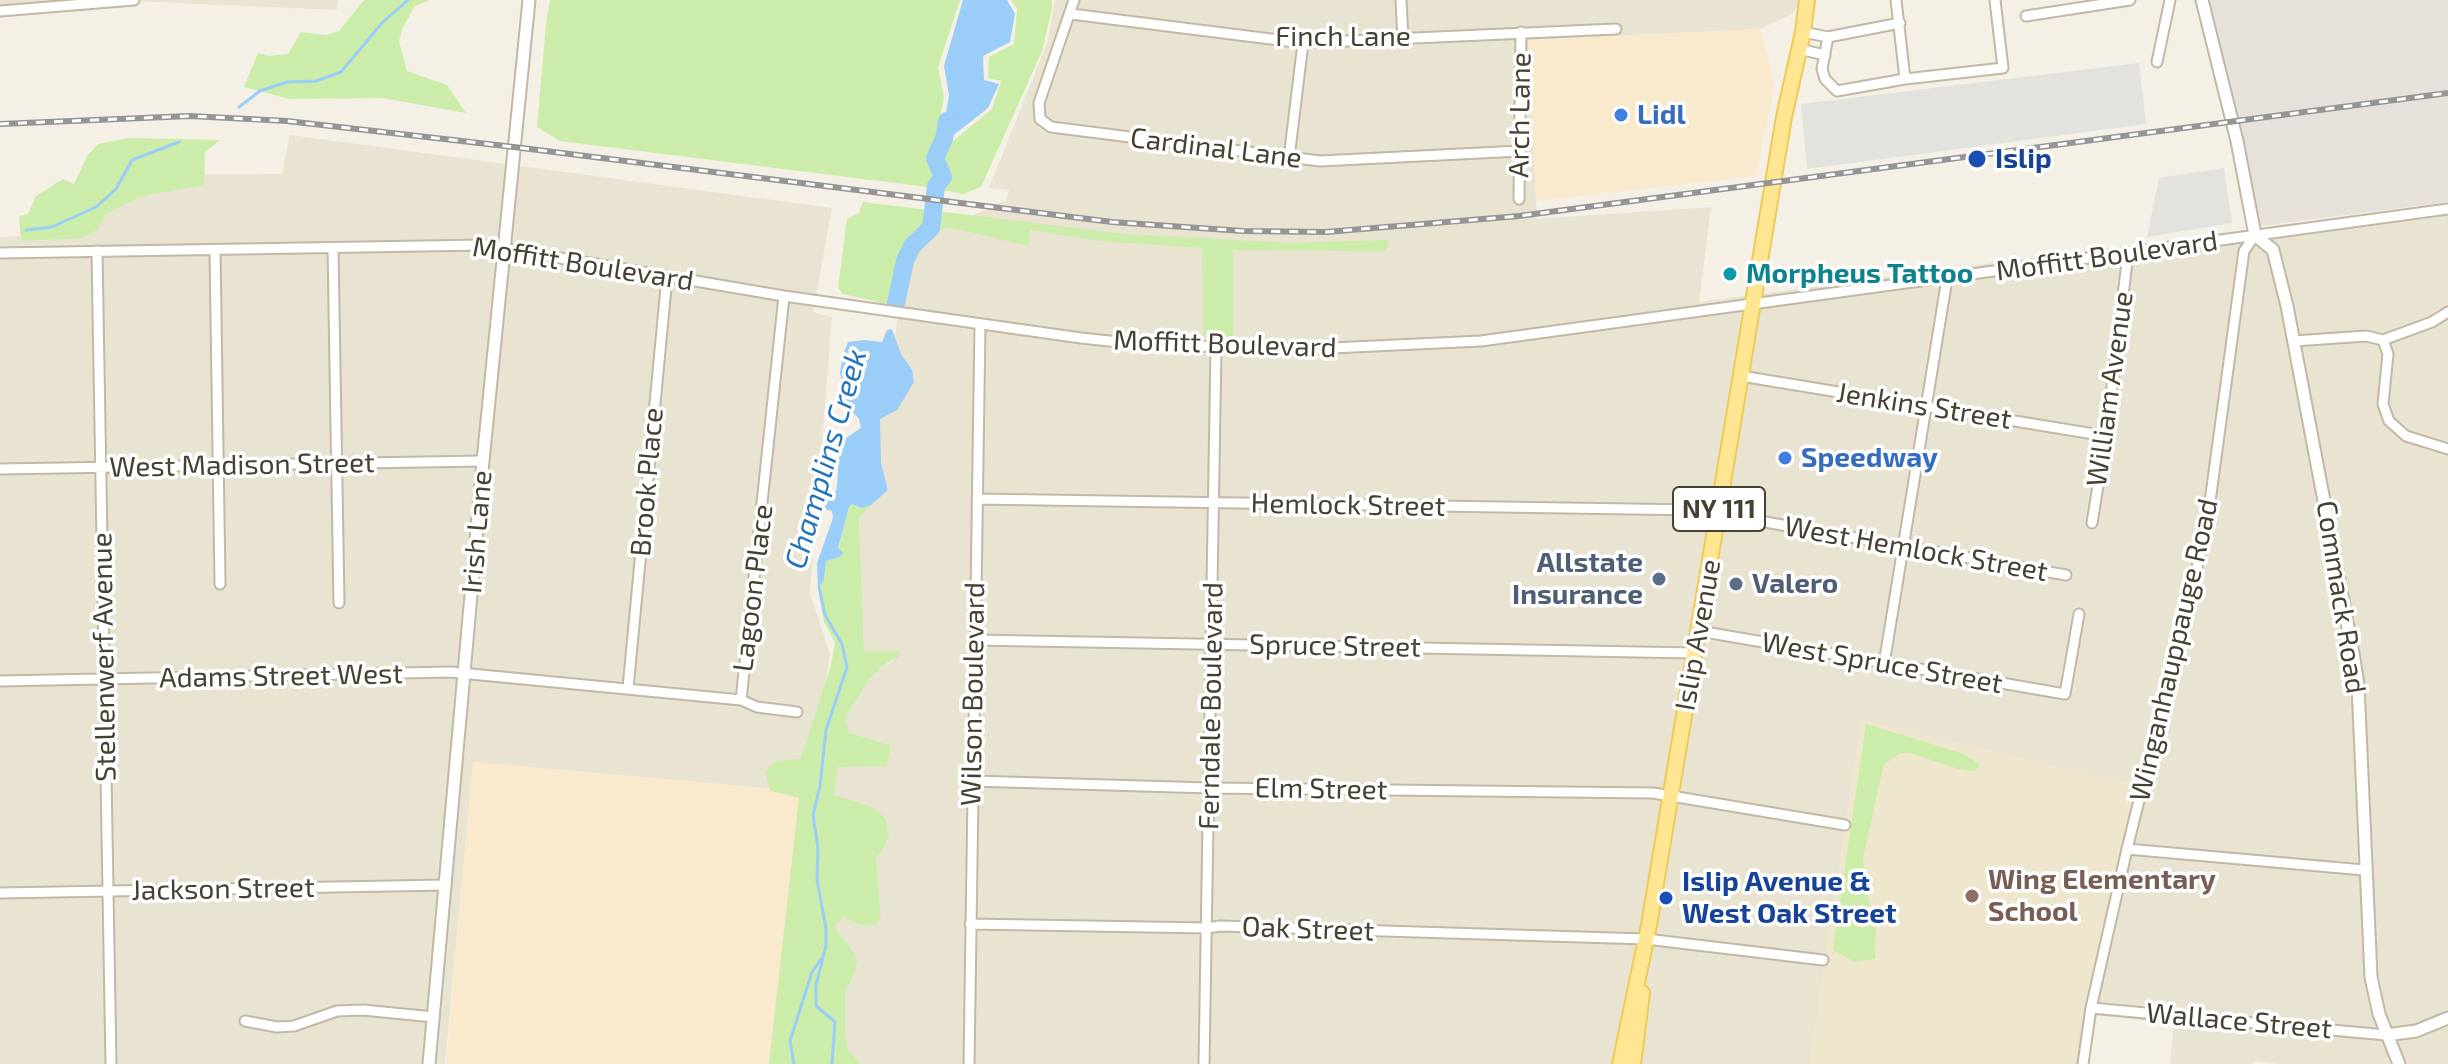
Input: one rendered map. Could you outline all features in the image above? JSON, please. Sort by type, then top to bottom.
[{"type":"main road","name":"Islip Avenue","points":[[1625,1061],[1784,117],[1807,0]]},
{"type":"main road","points":[[1625,1061],[1643,1064]]},
{"type":"street","points":[[0,11],[134,0]]},
{"type":"street","name":"Irish Lane","points":[[429,1064],[483,461],[529,0]]},
{"type":"street","name":"Cardinal Lane","points":[[1074,0],[1039,103],[1040,119],[1051,127],[1320,161],[1520,151]]},
{"type":"street","points":[[1401,0],[1403,38]]},
{"type":"street","points":[[1896,0],[1905,79]]},
{"type":"street","points":[[1828,37],[1822,69],[1825,79],[1837,91],[1905,79],[2003,68],[1995,0]]},
{"type":"street","points":[[2026,16],[2130,0]]},
{"type":"street","points":[[2157,62],[2170,0]]},
{"type":"street","name":"Commack Road","points":[[2202,0],[2237,141],[2255,235],[2273,250],[2294,341],[2358,685],[2364,870],[2373,992],[2399,1064]]},
{"type":"street","name":"Finch Lane","points":[[1071,14],[1303,43],[1616,29]]},
{"type":"street","points":[[1803,32],[1828,37],[1900,23]]},
{"type":"street","name":"Arch Lane","points":[[1519,199],[1521,32]]},
{"type":"street","points":[[1289,158],[1303,43]]},
{"type":"street","points":[[1799,49],[1825,55]]},
{"type":"street","name":"Moffitt Boulevard","points":[[0,253],[483,245],[784,296],[980,325],[1147,345],[1310,349],[1481,341],[2448,209]]},
{"type":"street","name":"Winganhauppauge Road","points":[[2083,1064],[2091,1008],[2127,849],[2206,531],[2244,251],[2255,235]]},
{"type":"street","points":[[333,248],[339,603]]},
{"type":"street","points":[[215,250],[220,584]]},
{"type":"street","name":"Stellenwerf Avenue","points":[[97,251],[111,1064]]},
{"type":"street","name":"William Avenue","points":[[2092,523],[2128,254]]},
{"type":"street","name":"Brook Place","points":[[628,688],[667,277]]},
{"type":"street","points":[[1884,664],[1947,279]]},
{"type":"street","name":"Lagoon Place","points":[[465,673],[741,700],[784,296]]},
{"type":"street","points":[[2294,341],[2366,336],[2383,340],[2432,322],[2448,312]]},
{"type":"street","name":"Wilson Boulevard","points":[[969,1064],[980,325]]},
{"type":"street","points":[[2383,340],[2388,354],[2383,404],[2389,421],[2406,436],[2448,449]]},
{"type":"street","name":"Ferndale Boulevard","points":[[1204,1064],[1216,348]]},
{"type":"street","name":"Jenkins Street","points":[[1741,376],[2106,436]]},
{"type":"street","name":"West Madison Street","points":[[0,469],[483,461]]},
{"type":"street","name":"Hemlock Street","points":[[977,499],[1697,510],[1718,514]]},
{"type":"street","name":"West Hemlock Street","points":[[1718,514],[2066,575]]},
{"type":"street","name":"West Spruce Street","points":[[1699,631],[2065,694],[2079,614]]},
{"type":"street","name":"Spruce Street","points":[[974,640],[1695,653]]},
{"type":"street","name":"Adams Street West","points":[[0,681],[465,673]]},
{"type":"street","points":[[741,700],[757,707],[797,712]]},
{"type":"street","name":"Elm Street","points":[[972,781],[1210,788],[1653,793],[1845,825]]},
{"type":"street","points":[[2127,849],[2364,870]]},
{"type":"street","name":"Jackson Street","points":[[0,893],[446,885]]},
{"type":"street","name":"Oak Street","points":[[970,924],[1220,926],[1646,939],[1823,960]]},
{"type":"street","name":"Wallace Street","points":[[2091,1008],[2386,1035]]},
{"type":"street","points":[[245,1021],[277,1027],[294,1026],[337,1011],[363,1010],[434,1017]]},
{"type":"street","points":[[2386,1035],[2416,1031],[2448,1018]]},
{"type":"shaded area","points":[[0,0],[338,0],[337,10],[134,1],[0,11]]},
{"type":"shaded area","points":[[1055,0],[1801,0],[1792,14],[1760,29],[1528,40],[1537,219],[1711,207],[1699,302],[2448,203],[2448,1064],[2278,1064],[2254,1061],[2253,1064],[2170,1064],[2174,1024],[2095,1015],[2089,1064],[861,1064],[847,1048],[845,1027],[845,991],[853,977],[852,950],[834,927],[843,917],[860,925],[881,916],[876,856],[882,851],[888,837],[886,819],[834,796],[838,767],[887,766],[891,745],[849,733],[845,718],[869,680],[881,667],[892,662],[900,651],[864,652],[859,516],[888,490],[881,463],[878,429],[900,307],[909,275],[917,256],[936,232],[1007,200],[1009,190],[989,188],[1048,41]]},
{"type":"shaded area","points":[[2209,0],[2448,0],[2448,202],[2260,226]]},
{"type":"shaded area","points":[[1760,29],[1775,83],[1756,176],[1536,201],[1528,40]]},
{"type":"shaded area","points":[[2139,63],[2146,124],[1807,169],[1801,104]]},
{"type":"shaded area","points":[[290,135],[832,208],[813,312],[832,317],[810,593],[830,654],[809,792],[473,762],[445,1064],[0,1064],[0,237],[86,234],[83,175],[282,174]]},
{"type":"shaded area","points":[[2224,168],[2232,223],[2147,237],[2159,178]]},
{"type":"shaded area","name":"Wing Elementary School","points":[[1861,720],[2135,785],[2084,1006],[2074,1064],[1809,1064]]},
{"type":"shaded area","points":[[473,762],[809,792],[775,1064],[446,1064]]},
{"type":"green space","points":[[364,0],[430,0],[415,6],[403,27],[399,41],[407,71],[447,85],[466,113],[382,98],[289,99],[244,87],[258,53],[269,56],[288,54],[301,32],[326,35],[339,31]]},
{"type":"green space","points":[[550,0],[960,0],[938,67],[944,97],[936,142],[947,146],[992,109],[1001,81],[988,78],[989,57],[1014,44],[1017,9],[1011,0],[1052,0],[1052,8],[1042,51],[981,187],[963,194],[560,141],[537,127]]},
{"type":"green space","points":[[130,138],[220,140],[205,152],[204,185],[148,195],[129,202],[105,215],[98,229],[84,238],[21,241],[19,216],[28,214],[36,196],[63,179],[74,184],[87,156],[98,144]]},
{"type":"green space","points":[[863,202],[1124,234],[1290,243],[1389,240],[1386,251],[1233,250],[1233,338],[1203,338],[1202,248],[1100,241],[1030,230],[1029,246],[947,227],[936,232],[917,256],[900,307],[843,294],[838,288],[847,219],[859,213]]},
{"type":"green space","points":[[852,504],[862,508],[871,505],[859,517],[864,651],[901,651],[898,657],[881,667],[869,680],[845,718],[849,733],[891,745],[887,766],[838,767],[834,795],[872,807],[886,819],[889,837],[876,856],[881,916],[876,925],[860,925],[843,917],[834,927],[857,961],[845,991],[845,1027],[847,1048],[861,1064],[769,1064],[799,798],[771,791],[765,772],[775,761],[800,759],[805,746],[835,643],[824,622],[818,588],[824,580],[825,561],[840,557],[838,549]]},
{"type":"green space","points":[[1866,724],[1961,753],[1980,764],[1975,771],[1958,769],[1910,753],[1901,753],[1884,764],[1863,858],[1870,911],[1876,931],[1875,959],[1854,962],[1833,950]]},
{"type":"water","points":[[963,0],[1007,0],[1015,14],[1010,42],[983,56],[984,80],[999,84],[988,108],[941,145],[949,95],[944,66]]},
{"type":"water","points":[[892,329],[901,354],[912,370],[914,382],[897,410],[880,419],[881,463],[888,490],[871,505],[862,508],[852,504],[849,507],[838,548],[843,553],[826,561],[824,580],[818,588],[817,563],[833,518],[832,511],[822,508],[837,488],[839,455],[846,438],[861,428],[859,419],[848,407],[840,373],[843,355],[848,342],[882,342],[887,330]]},
{"type":"waterway","points":[[239,107],[260,91],[287,82],[316,81],[341,72],[382,23],[408,0]]},
{"type":"waterway","name":"Champlins Creek","points":[[896,303],[905,261],[912,246],[931,228],[936,186],[943,177],[935,158],[944,139],[947,121]]},
{"type":"waterway","points":[[26,230],[52,227],[96,207],[116,189],[132,160],[179,142]]},
{"type":"waterway","name":"Champlins Creek","points":[[819,587],[825,615],[842,644],[847,667],[826,730],[820,786],[813,815],[818,848],[817,880],[826,928],[826,946],[816,985],[816,1006],[835,1022],[832,1064]]},
{"type":"waterway","points":[[794,1064],[790,1041],[812,972],[821,959]]},
{"type":"railway","points":[[0,124],[190,116],[287,121],[1112,222],[1243,231],[1326,232],[1519,216],[2448,93]]},
{"type":"place","name":"Lidl","points":[[1621,115]]},
{"type":"place","name":"Islip","points":[[1977,159]]},
{"type":"place","name":"Morpheus Tattoo","points":[[1730,274]]},
{"type":"place","name":"Speedway","points":[[1785,458]]},
{"type":"place","name":"Allstate Insurance","points":[[1659,579]]},
{"type":"place","name":"Valero","points":[[1736,584]]},
{"type":"place","name":"Wing Elementary School","points":[[1972,896]]},
{"type":"place","name":"Islip Avenue & West Oak Street","points":[[1666,898]]}]
